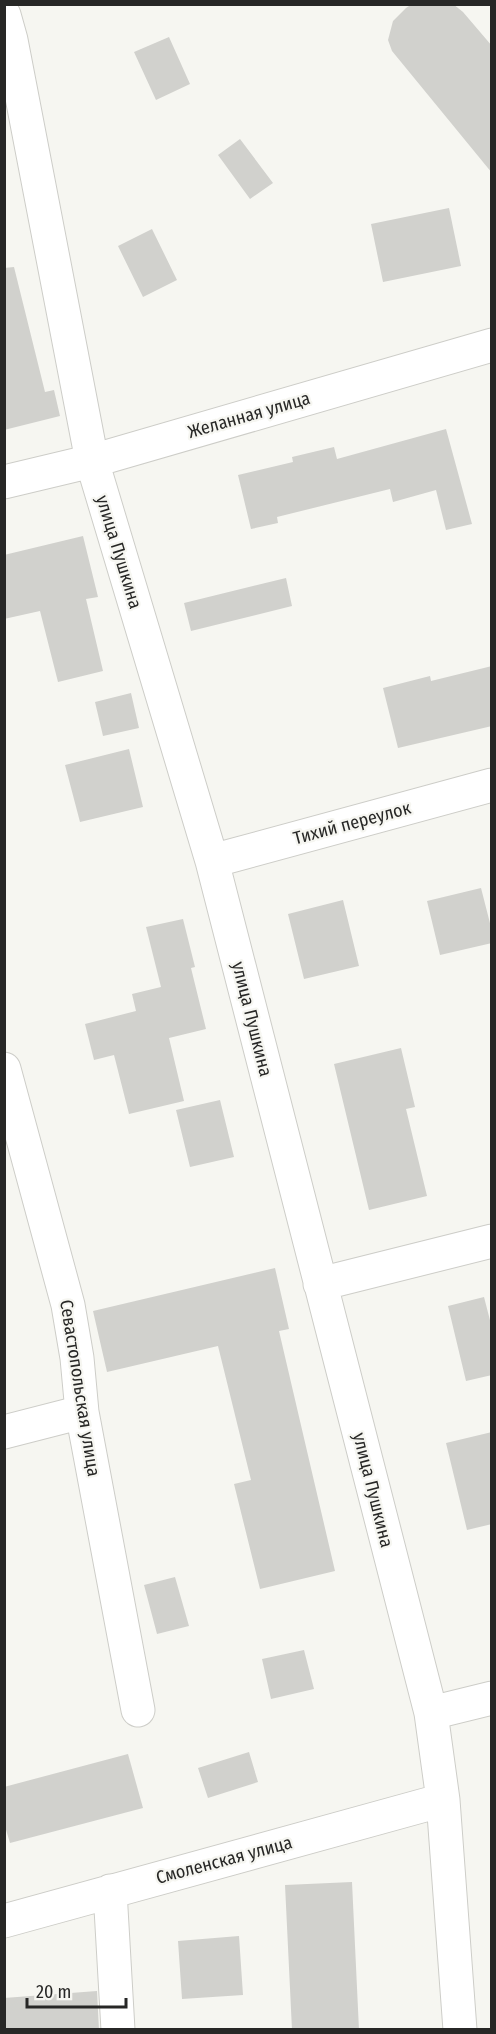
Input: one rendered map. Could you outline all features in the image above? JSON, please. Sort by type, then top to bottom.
[{"type":"street","name":"улица Пушкина","points":[[4,15],[11,40],[92,461],[212,861],[430,1713],[443,1800],[460,2030]]},
{"type":"street","name":"Желанная улица","points":[[4,482],[92,461],[492,345]]},
{"type":"street","name":"Тихий переулок","points":[[212,861],[492,785]]},
{"type":"street","name":"Севастопольская улица","points":[[4,1069],[68,1305],[77,1358],[82,1412],[138,1710]]},
{"type":"street","points":[[320,1284],[492,1241]]},
{"type":"street","points":[[4,1432],[82,1412]]},
{"type":"street","points":[[430,1713],[492,1698]]},
{"type":"street","name":"Смоленская улица","points":[[4,1921],[443,1800]]},
{"type":"street","points":[[110,1892],[118,2030]]},
{"type":"building","points":[[412,4],[453,4],[463,12],[492,46],[492,173],[392,51],[388,40],[393,21]]},
{"type":"building","points":[[169,37],[190,84],[156,100],[134,52]]},
{"type":"building","points":[[240,139],[273,183],[250,199],[218,155]]},
{"type":"building","points":[[449,208],[461,266],[383,282],[371,224]]},
{"type":"building","points":[[152,229],[177,280],[143,297],[118,246]]},
{"type":"building","points":[[14,267],[45,392],[54,390],[60,416],[4,430],[4,268]]},
{"type":"building","points":[[446,429],[472,524],[446,530],[436,490],[393,502],[390,489],[277,517],[278,523],[251,529],[238,475],[293,462],[292,457],[334,447],[337,459]]},
{"type":"building","points":[[83,536],[98,597],[86,599],[103,671],[58,682],[40,611],[4,619],[4,555]]},
{"type":"building","points":[[286,578],[292,606],[191,631],[184,603]]},
{"type":"building","points":[[492,666],[492,726],[398,748],[383,688],[430,676],[431,681]]},
{"type":"building","points":[[131,693],[139,728],[103,736],[95,702]]},
{"type":"building","points":[[129,749],[143,807],[80,822],[65,765]]},
{"type":"building","points":[[481,888],[492,931],[492,943],[440,955],[427,901]]},
{"type":"building","points":[[343,900],[359,966],[304,979],[288,914]]},
{"type":"building","points":[[183,919],[195,967],[191,968],[206,1029],[169,1038],[184,1101],[129,1114],[114,1055],[94,1060],[85,1024],[136,1011],[132,994],[161,987],[146,927]]},
{"type":"building","points":[[401,1048],[415,1107],[406,1109],[427,1196],[369,1210],[334,1064]]},
{"type":"building","points":[[220,1100],[234,1157],[190,1167],[176,1110]]},
{"type":"building","points":[[275,1268],[289,1329],[279,1331],[335,1571],[260,1589],[234,1484],[251,1480],[218,1346],[107,1372],[93,1311]]},
{"type":"building","points":[[484,1297],[492,1328],[492,1375],[466,1381],[448,1306]]},
{"type":"building","points":[[492,1432],[492,1524],[467,1530],[446,1443]]},
{"type":"building","points":[[175,1577],[189,1626],[157,1634],[144,1585]]},
{"type":"building","points":[[304,1650],[314,1689],[271,1699],[262,1659]]},
{"type":"building","points":[[249,1752],[258,1782],[208,1798],[198,1768]]},
{"type":"building","points":[[128,1754],[143,1808],[10,1843],[4,1823],[4,1787]]},
{"type":"building","points":[[352,1882],[359,2030],[292,2030],[285,1885]]},
{"type":"building","points":[[239,1936],[243,1995],[182,1999],[178,1941]]},
{"type":"building","points":[[97,1991],[99,2030],[4,2030],[4,1998]]}]
